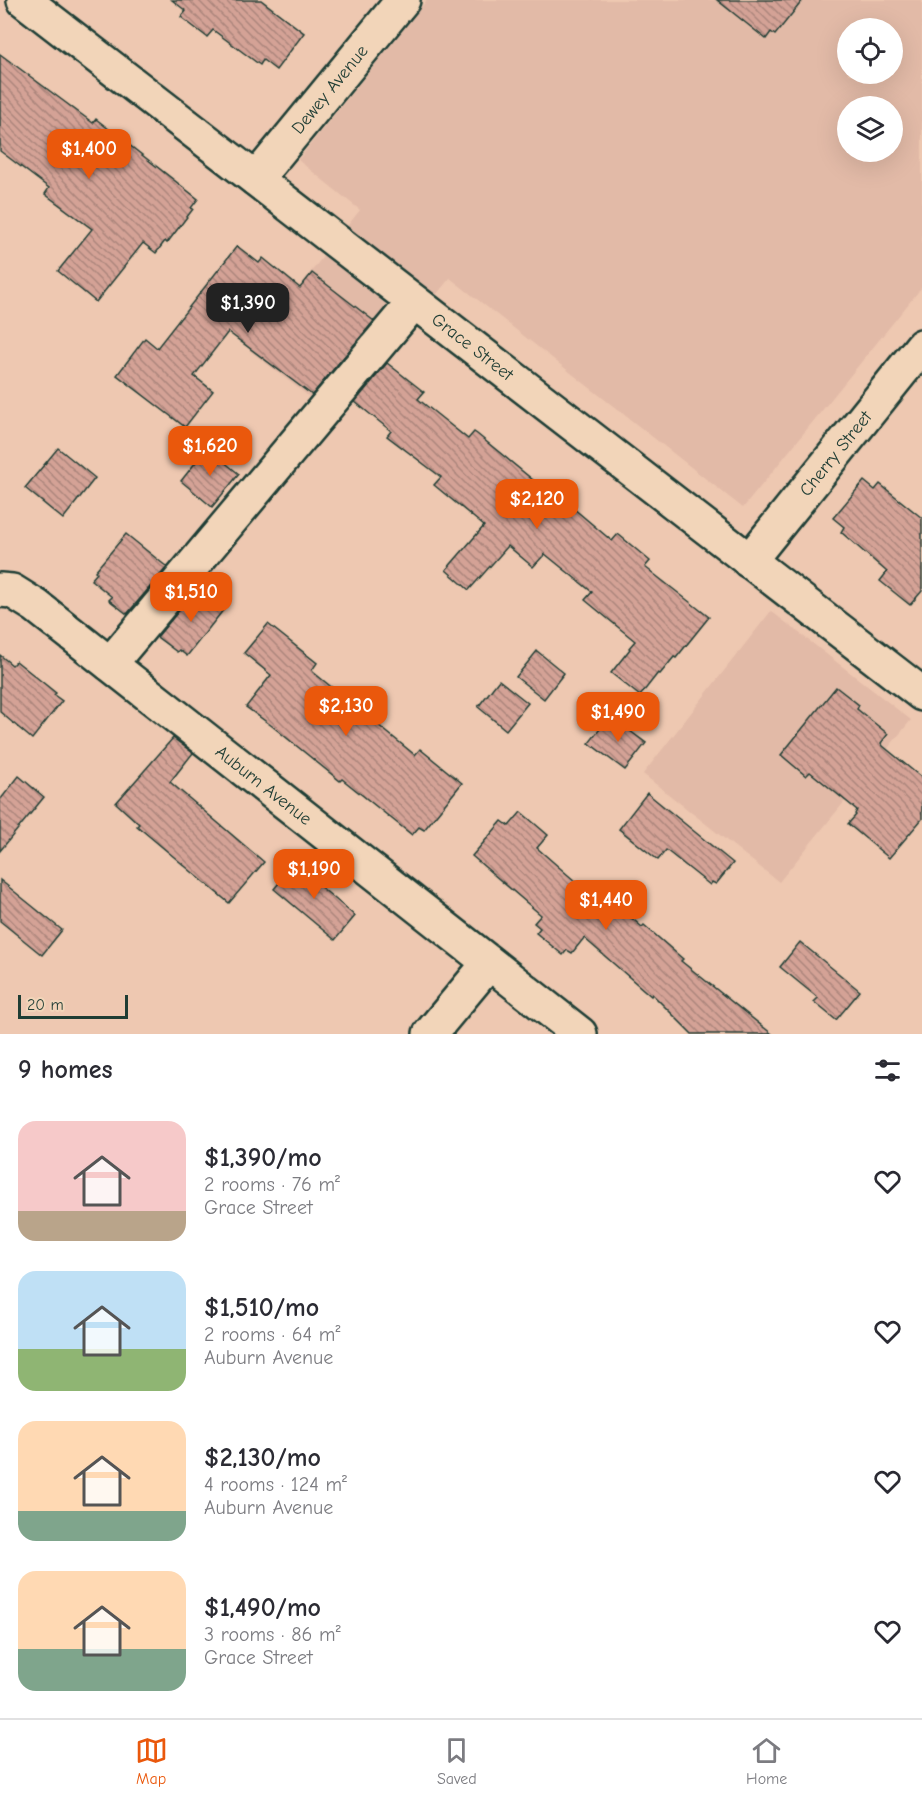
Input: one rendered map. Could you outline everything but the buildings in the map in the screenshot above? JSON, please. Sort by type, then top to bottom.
[{"type":"street","name":"Grace Street","points":[[24,0],[922,694]]},
{"type":"street","name":"Dewey Avenue","points":[[256,179],[403,0]]},
{"type":"street","points":[[110,664],[414,302]]},
{"type":"street","name":"Cherry Street","points":[[749,561],[922,346]]},
{"type":"street","name":"Auburn Avenue","points":[[0,590],[12,591],[36,606],[580,1034]]},
{"type":"street","points":[[430,1034],[489,963]]},
{"type":"shaded area","points":[[427,0],[922,0],[922,287],[743,508],[450,278],[335,417],[249,350],[360,210],[298,160]]},
{"type":"shaded area","points":[[771,611],[911,720],[779,882],[643,774]]}]
